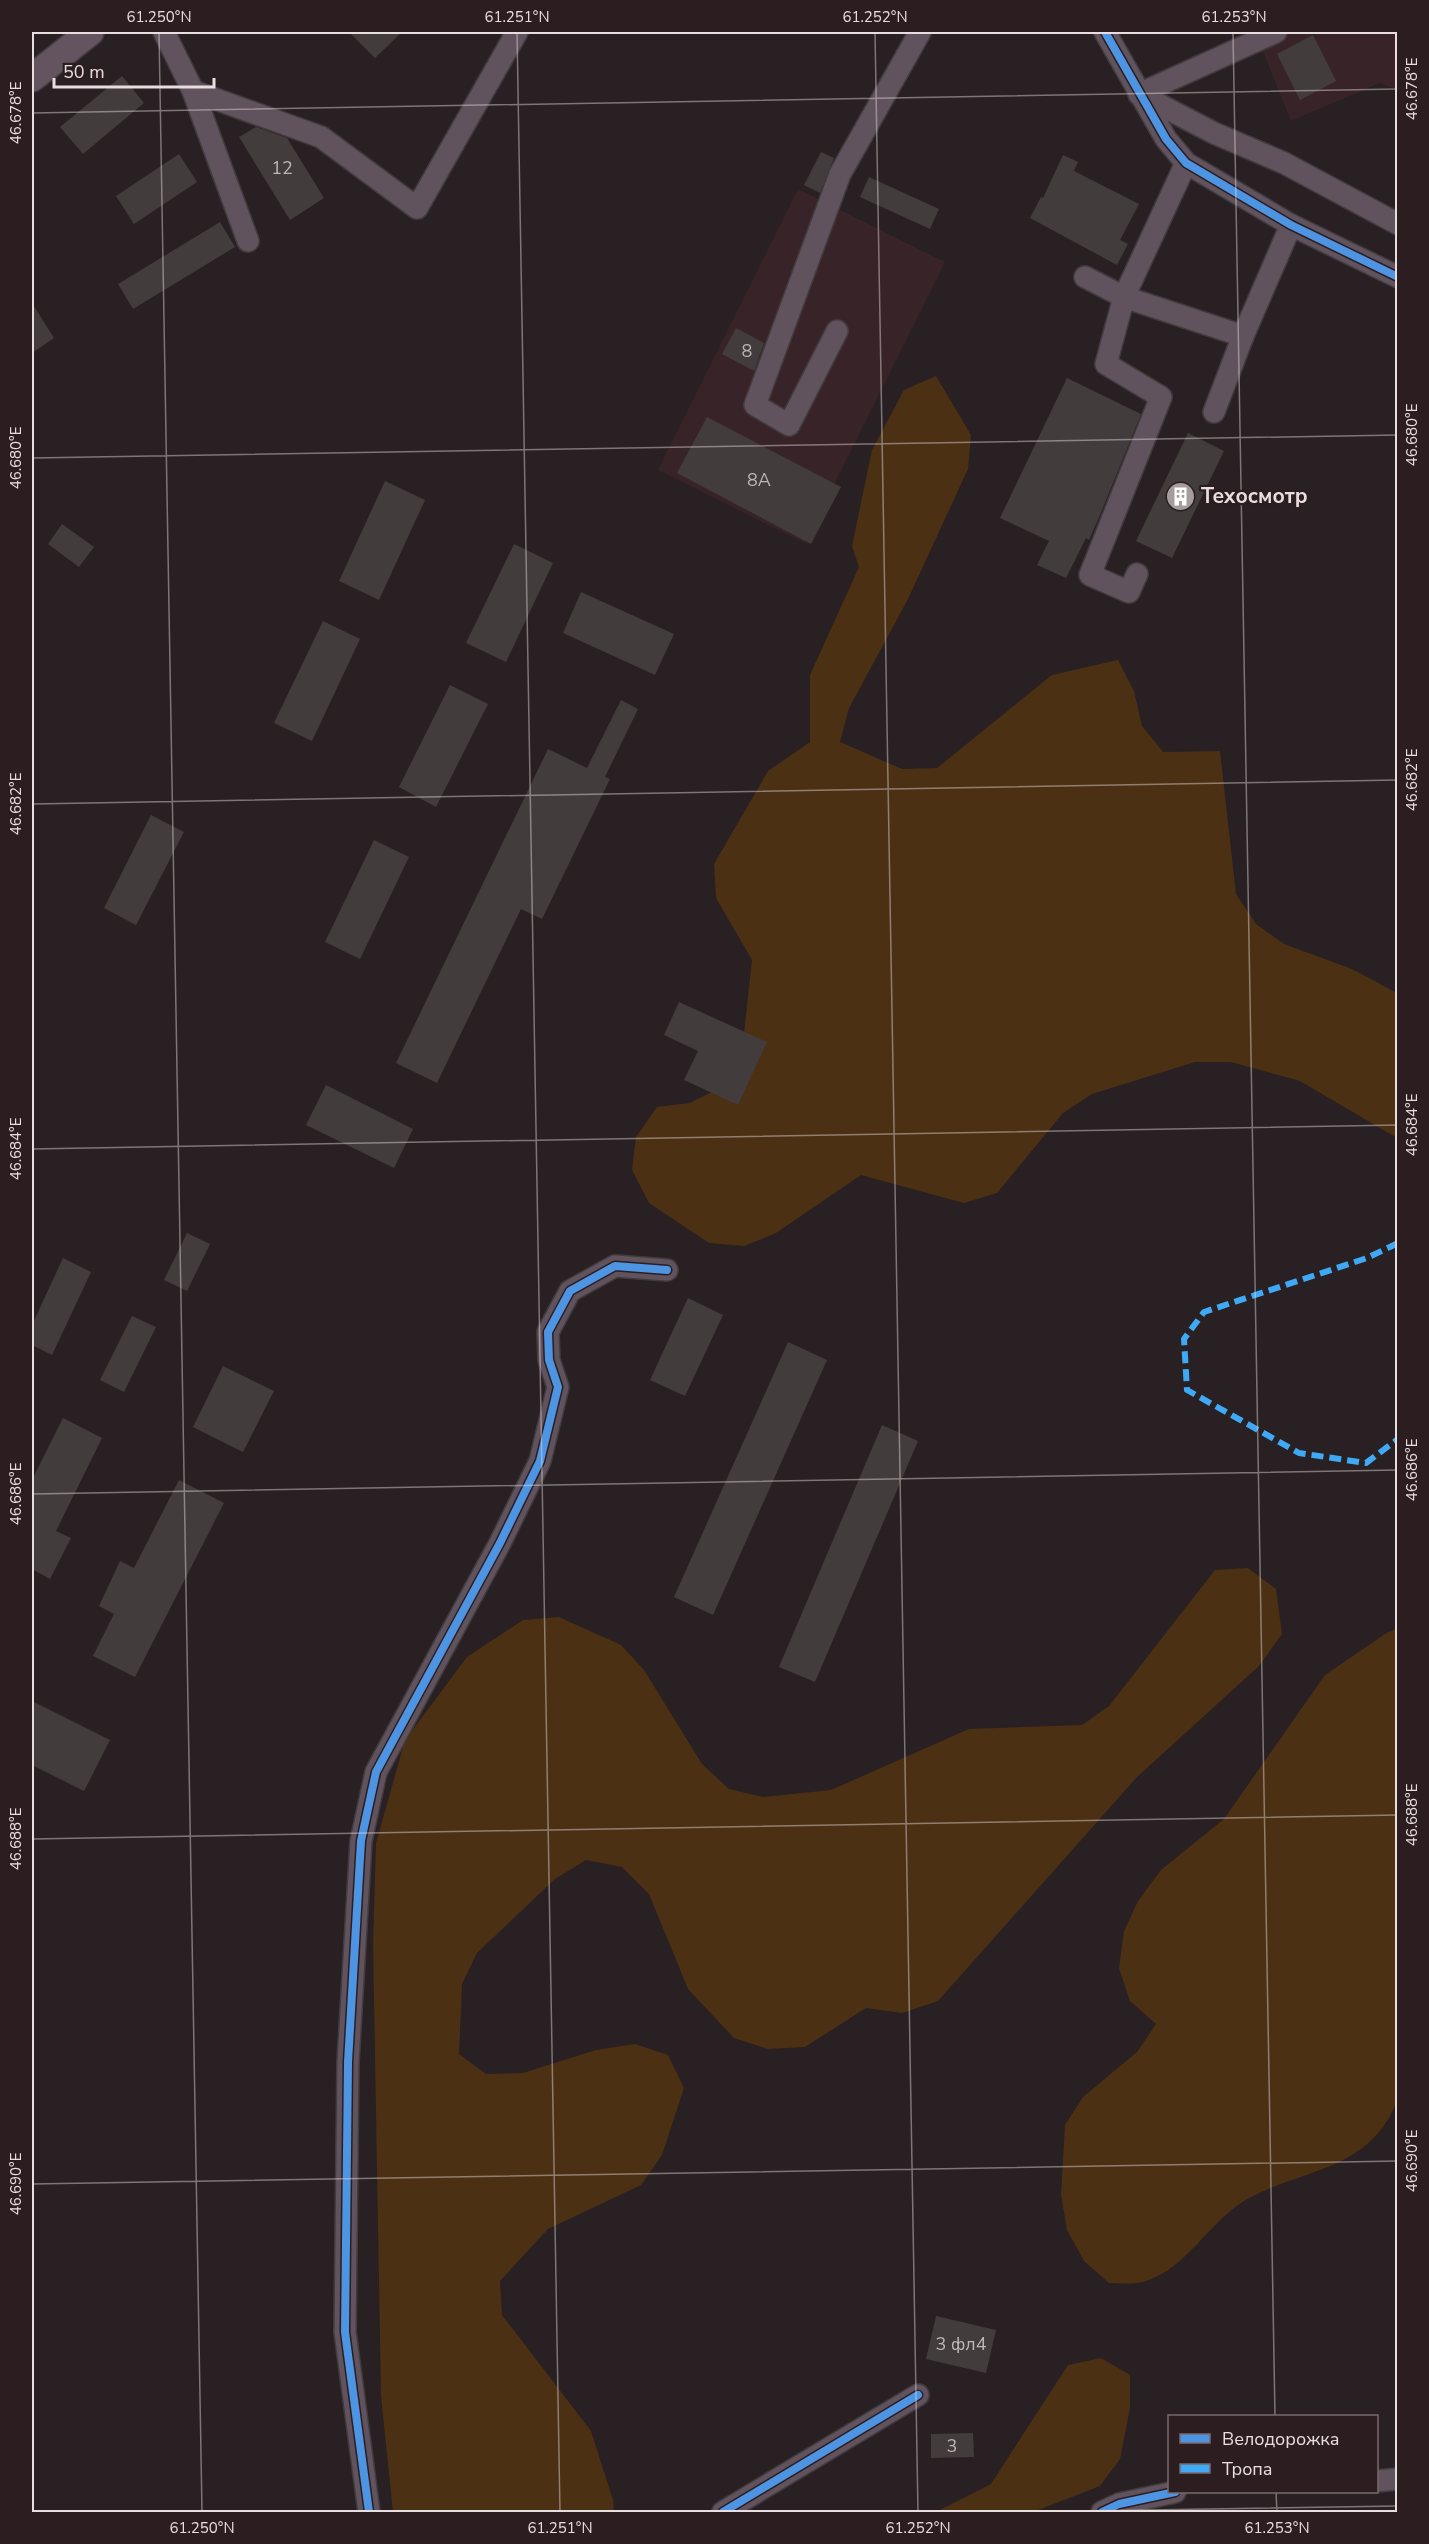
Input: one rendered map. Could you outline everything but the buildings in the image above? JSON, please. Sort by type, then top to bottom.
[{"type":"main road","points":[[32,78],[90,32]]},
{"type":"street","points":[[164,32],[193,91],[248,241]]},
{"type":"street","points":[[193,91],[321,137],[417,208],[517,32]]},
{"type":"street","points":[[837,331],[789,425],[755,405],[840,174],[920,32]]},
{"type":"street","points":[[1105,32],[1166,140],[1186,163],[1291,225],[1398,277]]},
{"type":"street","points":[[1139,94],[1276,32]]},
{"type":"street","points":[[1139,94],[1214,133],[1284,164],[1398,224]]},
{"type":"street","points":[[1137,574],[1129,592],[1090,575],[1161,397],[1106,364],[1124,297],[1186,163]]},
{"type":"street","points":[[1214,412],[1243,336],[1291,225]]},
{"type":"street","points":[[1085,277],[1124,297],[1243,336]]},
{"type":"street","points":[[369,2512],[345,2332],[350,2039],[361,1841],[376,1772],[500,1543],[540,1461],[558,1387],[549,1359],[549,1332],[570,1291],[615,1266],[668,1270]]},
{"type":"street","points":[[723,2512],[918,2395]]},
{"type":"street","points":[[1378,2481],[1398,2479]]},
{"type":"street","points":[[1102,2512],[1119,2505],[1171,2493]]},
{"type":"shaded area","points":[[1255,32],[1397,32],[1397,90],[1380,83],[1291,121]]},
{"type":"shaded area","points":[[798,189],[945,262],[805,543],[658,470]]},
{"type":"shaded area","points":[[936,376],[971,435],[968,469],[908,599],[849,708],[840,742],[902,769],[937,768],[1052,675],[1118,660],[1134,691],[1142,726],[1163,752],[1220,751],[1236,894],[1256,924],[1284,944],[1352,969],[1397,993],[1397,1138],[1300,1081],[1231,1062],[1195,1062],[1092,1094],[1063,1113],[997,1193],[964,1203],[861,1175],[776,1233],[744,1246],[709,1243],[649,1203],[632,1170],[636,1137],[657,1107],[690,1103],[720,1088],[741,1061],[752,960],[716,898],[714,864],[768,771],[810,742],[810,675],[859,567],[852,546],[872,450],[904,390]]},
{"type":"shaded area","points":[[1248,1568],[1276,1589],[1282,1634],[1259,1666],[1137,1777],[938,2001],[902,2013],[866,2008],[805,2047],[768,2049],[734,2038],[688,1989],[649,1894],[622,1867],[586,1860],[555,1879],[477,1953],[462,1984],[459,2054],[486,2074],[523,2073],[596,2050],[635,2044],[668,2055],[684,2088],[662,2155],[641,2185],[548,2229],[500,2281],[502,2315],[591,2431],[613,2500],[614,2512],[393,2512],[381,2396],[373,1943],[376,1843],[405,1740],[467,1657],[523,1620],[559,1617],[621,1645],[644,1670],[702,1764],[729,1789],[763,1797],[831,1790],[969,1729],[1082,1725],[1109,1706],[1215,1570]]},
{"type":"shaded area","points":[[1397,1629],[1397,2100],[1385,2124],[1356,2153],[1338,2163],[1281,2184],[1244,2201],[1219,2221],[1186,2256],[1161,2274],[1137,2283],[1109,2283],[1084,2261],[1067,2230],[1061,2195],[1065,2125],[1083,2097],[1137,2052],[1156,2024],[1130,2001],[1119,1968],[1124,1931],[1138,1901],[1161,1870],[1224,1819],[1325,1675],[1388,1632]]},
{"type":"shaded area","points":[[1101,2358],[1130,2375],[1130,2408],[1120,2459],[1100,2486],[1033,2512],[936,2512],[991,2484],[1068,2365]]},
{"type":"marked path","points":[[1398,1243],[1367,1258],[1204,1312],[1184,1339],[1187,1390],[1299,1453],[1366,1463],[1398,1439]]},
{"type":"cycle path","points":[[1105,32],[1166,139],[1186,163],[1291,225],[1398,277]]},
{"type":"cycle path","points":[[369,2512],[345,2332],[348,2062],[361,1841],[376,1772],[500,1543],[540,1461],[558,1387],[549,1360],[548,1332],[570,1291],[615,1266],[667,1270]]},
{"type":"cycle path","points":[[723,2512],[918,2395]]},
{"type":"cycle path","points":[[1102,2512],[1119,2504],[1170,2493]]},
{"type":"place","name":"Техосмотр","points":[[1180,496]]}]
